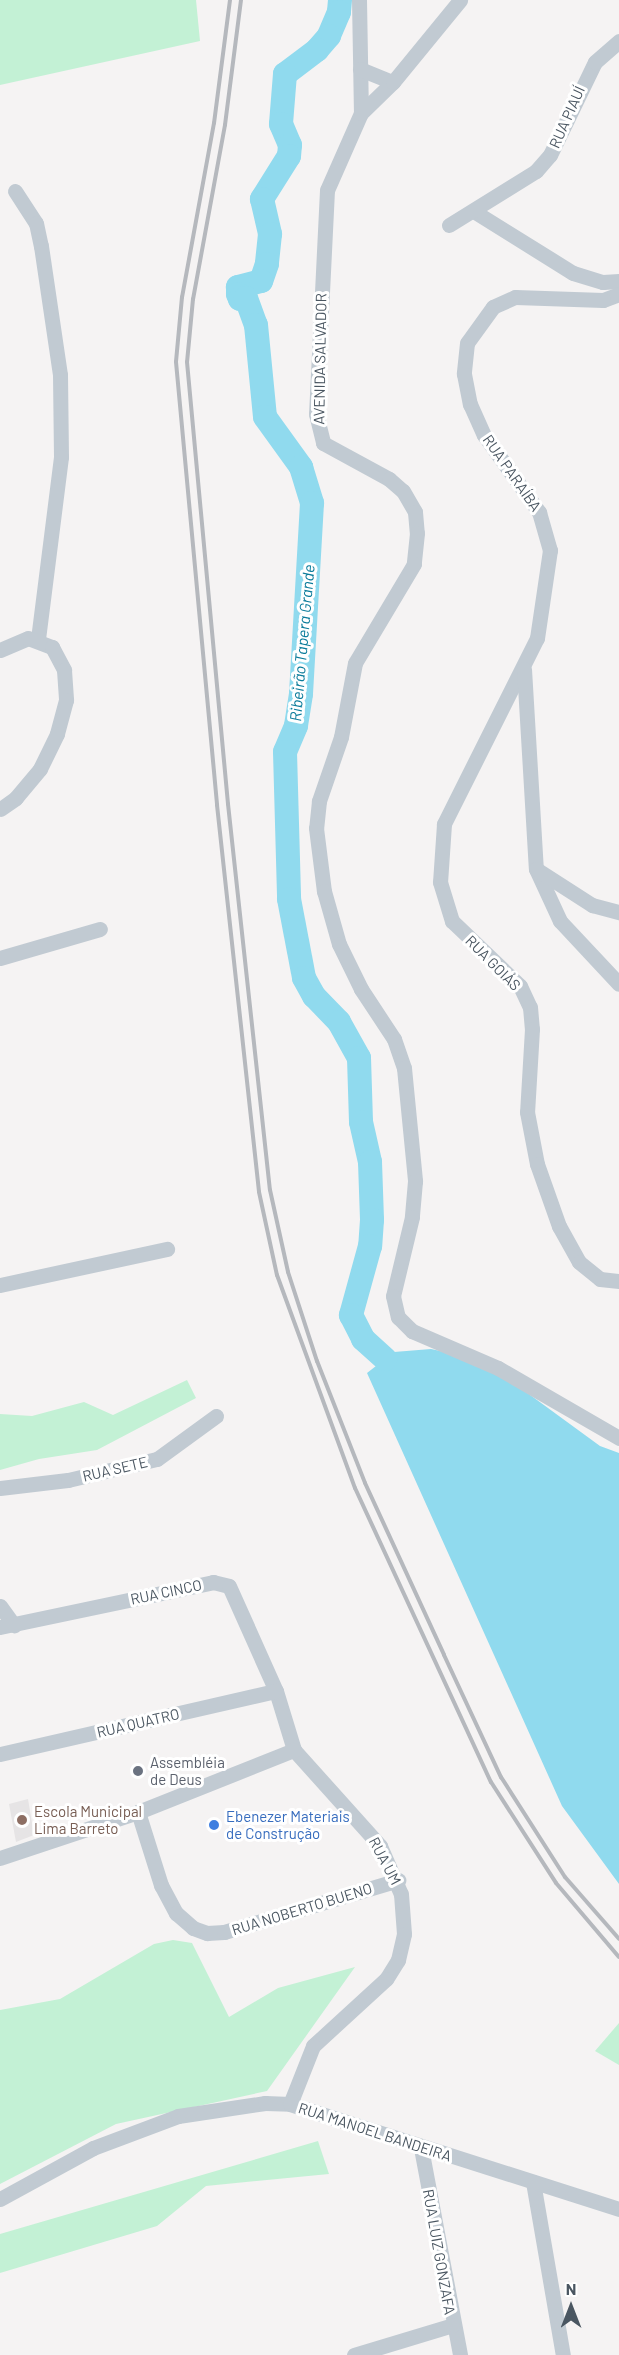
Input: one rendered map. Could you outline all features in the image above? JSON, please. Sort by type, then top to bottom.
[{"type":"street","name":"AVENIDA SALVADOR","points":[[359,0],[361,113],[327,190],[316,414],[318,434],[333,451],[389,479],[403,491],[415,512],[417,533],[414,564],[355,663],[341,737],[319,801],[316,828],[324,891],[339,944],[361,989],[394,1039],[404,1068],[416,1181],[412,1217],[393,1296],[398,1317],[412,1331],[498,1368],[619,1438]]},
{"type":"street","points":[[361,113],[393,82],[460,0]]},
{"type":"street","name":"RUA PIAUÍ","points":[[449,225],[475,212],[536,171],[550,155],[583,82],[606,48],[619,41]]},
{"type":"street","points":[[360,69],[393,82]]},
{"type":"street","points":[[15,191],[36,224],[60,375],[61,457],[38,640]]},
{"type":"street","points":[[475,212],[573,273],[603,282],[619,281]]},
{"type":"street","name":"RUA PARAÍBA","points":[[524,668],[537,638],[550,550],[539,512],[484,435],[470,404],[464,374],[467,343],[493,307],[515,297],[603,300],[619,294]]},
{"type":"street","points":[[0,650],[28,638],[52,647],[64,670],[66,700],[57,734],[40,769],[16,798],[0,809]]},
{"type":"street","points":[[524,668],[536,869],[560,921],[619,984]]},
{"type":"street","name":"RUA GOIÁS","points":[[524,668],[444,824],[440,882],[452,921],[520,986],[530,1006],[532,1029],[527,1112],[537,1164],[559,1226],[579,1262],[600,1279],[619,1281]]},
{"type":"street","points":[[536,869],[592,905],[619,912]]},
{"type":"street","points":[[0,958],[100,928]]},
{"type":"street","points":[[0,1285],[167,1250]]},
{"type":"street","name":"RUA SETE","points":[[0,1488],[68,1480],[157,1459],[216,1416]]},
{"type":"street","name":"RUA CINCO","points":[[7,1626],[221,1583],[229,1586],[276,1691],[294,1750]]},
{"type":"street","points":[[0,1606],[7,1626]]},
{"type":"street","name":"RUA QUATRO","points":[[0,1754],[276,1691]]},
{"type":"street","points":[[0,1858],[138,1812],[294,1750]]},
{"type":"street","name":"RUA UM","points":[[290,2104],[314,2046],[386,1979],[398,1960],[404,1934],[398,1880],[380,1846],[363,1824],[307,1770],[294,1750]]},
{"type":"street","name":"RUA NOBERTO BUENO","points":[[138,1812],[166,1894],[176,1912],[193,1928],[207,1933],[224,1932],[398,1880]]},
{"type":"street","name":"RUA MANOEL BANDEIRA","points":[[0,2199],[93,2148],[178,2116],[222,2107],[290,2104],[421,2148],[619,2209]]},
{"type":"street","name":"RUA LUIZ GONZAFA","points":[[421,2148],[460,2355]]},
{"type":"street","points":[[533,2182],[563,2355]]},
{"type":"street","points":[[354,2355],[453,2325]]},
{"type":"shaded area","name":"Escola Municipal Lima Barreto","points":[[28,1799],[34,1835],[16,1842],[9,1804]]},
{"type":"green space","points":[[0,0],[196,0],[200,41],[0,85]]},
{"type":"green space","points":[[187,1380],[196,1398],[97,1450],[39,1459],[0,1470],[0,1414],[32,1416],[84,1402],[113,1415]]},
{"type":"green space","points":[[173,1940],[192,1943],[229,2017],[278,1988],[355,1967],[267,2091],[116,2124],[0,2184],[0,2010],[60,1999],[154,1944]]},
{"type":"green space","points":[[619,2023],[619,2065],[595,2051]]},
{"type":"green space","points":[[318,2141],[329,2174],[206,2186],[157,2226],[0,2273],[0,2234]]},
{"type":"water","points":[[431,1349],[459,1355],[511,1381],[600,1446],[619,1453],[619,1884],[562,1806],[367,1373],[394,1352]]},
{"type":"waterway","name":"Ribeirão Tapera Grande","points":[[340,0],[339,12],[329,36],[317,50],[285,74],[281,124],[290,145],[289,156],[262,199],[270,234],[267,264],[261,281],[238,287],[238,294],[240,299],[246,298],[256,325],[265,417],[301,467],[312,503],[301,694],[296,726],[285,752],[289,899],[304,978],[314,996],[339,1022],[359,1058],[361,1122],[370,1162],[372,1220],[370,1246],[351,1315],[363,1339],[385,1359]]},
{"type":"railway","points":[[230,0],[214,123],[182,297],[176,362],[217,805],[259,1192],[277,1275],[355,1488],[491,1782],[556,1883],[619,1957]]},
{"type":"railway","points":[[241,0],[225,125],[193,299],[187,362],[228,804],[270,1190],[288,1272],[317,1361],[365,1483],[444,1655],[501,1777],[565,1877],[619,1939]]},
{"type":"place","name":"Assembléia de Deus","points":[[138,1771]]},
{"type":"place","name":"Escola Municipal Lima Barreto","points":[[22,1820]]},
{"type":"place","name":"Ebenezer Materiais de Construção","points":[[214,1825]]}]
